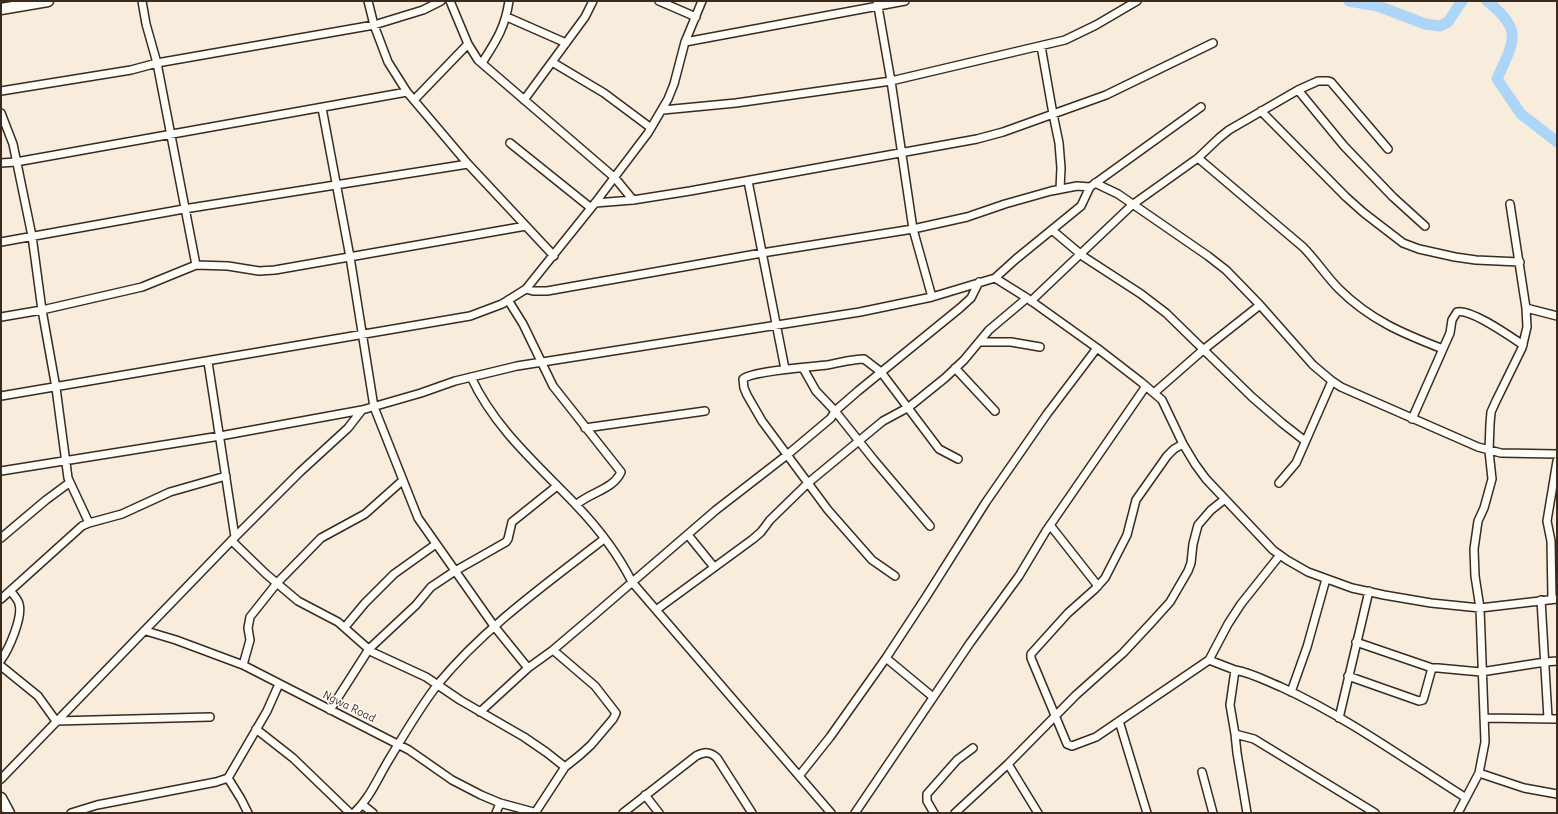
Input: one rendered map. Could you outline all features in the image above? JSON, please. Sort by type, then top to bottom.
[{"type":"street","points":[[1,9],[48,1]]},
{"type":"street","points":[[142,1],[146,24],[157,63],[196,265]]},
{"type":"street","points":[[368,1],[374,25],[388,62],[407,92],[468,164],[554,256]]},
{"type":"street","points":[[1,91],[131,70],[157,63],[374,25],[423,10],[441,1]]},
{"type":"street","points":[[450,1],[468,44],[482,63],[615,178],[633,200]]},
{"type":"street","points":[[482,63],[500,34],[507,17],[509,1]]},
{"type":"street","points":[[524,100],[585,17],[593,1]]},
{"type":"street","points":[[659,1],[696,17]]},
{"type":"street","points":[[1,396],[56,388],[470,316],[508,300],[526,289],[554,256],[615,178],[663,110],[674,84],[685,42],[702,1]]},
{"type":"street","points":[[685,42],[878,3],[905,1]]},
{"type":"street","points":[[663,110],[736,103],[891,81],[1065,40],[1137,1]]},
{"type":"street","points":[[878,3],[913,229],[932,297]]},
{"type":"street","points":[[507,17],[566,43]]},
{"type":"street","points":[[510,143],[593,206],[748,181],[978,139],[1003,132],[1106,95],[1213,43]]},
{"type":"street","points":[[414,100],[468,44]]},
{"type":"street","points":[[1041,46],[1061,156],[1060,190]]},
{"type":"street","points":[[552,62],[604,93],[651,128]]},
{"type":"street","points":[[656,610],[760,532],[770,520],[808,483],[883,422],[909,407],[955,368],[980,342],[989,330],[1029,300],[1132,205],[1198,158],[1219,138],[1249,117],[1298,90],[1318,81],[1328,81],[1331,82],[1388,149]]},
{"type":"street","points":[[1298,90],[1344,146],[1393,197],[1425,226]]},
{"type":"street","points":[[1,163],[16,162],[170,133],[322,108],[407,92]]},
{"type":"street","points":[[1,471],[220,436],[362,410],[498,370],[860,312],[932,297],[995,278],[1016,258],[1081,206],[1093,185],[1201,107]]},
{"type":"street","points":[[322,108],[350,257],[374,407],[402,481],[418,518],[494,626],[528,668]]},
{"type":"street","points":[[1261,111],[1346,197],[1403,243],[1455,257],[1476,260],[1520,262]]},
{"type":"street","points":[[1,113],[13,144],[32,236],[42,310],[56,388],[69,483],[89,523]]},
{"type":"street","points":[[1198,158],[1303,247],[1314,258],[1330,280],[1361,309],[1399,332],[1444,349]]},
{"type":"street","points":[[1,242],[337,183],[468,164]]},
{"type":"street","points":[[748,181],[777,326],[784,369]]},
{"type":"street","points":[[526,289],[533,291],[547,291],[762,253],[913,229],[967,217],[1005,204],[1060,190],[1077,186],[1093,185],[1118,194],[1226,270],[1260,305],[1313,365],[1341,387],[1478,447],[1520,454],[1557,454]]},
{"type":"street","points":[[1458,813],[1480,773],[1485,742],[1481,672],[1480,608],[1475,576],[1474,549],[1478,521],[1484,508],[1492,479],[1489,450],[1491,412],[1523,345],[1527,327],[1520,262],[1510,204]]},
{"type":"street","points":[[1,317],[42,310],[142,287],[196,265],[228,266],[267,271],[526,226]]},
{"type":"street","points":[[1052,230],[1080,254],[1141,294],[1166,313],[1258,402],[1305,441]]},
{"type":"street","points":[[995,278],[1097,348],[1162,400],[1183,444],[1206,479],[1273,550],[1308,572],[1326,579],[1368,591],[1431,603],[1480,608],[1555,599],[1554,541],[1547,521],[1557,461]]},
{"type":"street","points":[[480,712],[528,668],[553,650],[716,510],[787,455],[831,418],[835,411],[960,308],[971,298],[979,282]]},
{"type":"street","points":[[508,300],[523,324],[556,391],[620,472],[618,477],[610,486],[587,496],[576,505]]},
{"type":"street","points":[[1154,393],[1203,350],[1260,305]]},
{"type":"street","points":[[1526,308],[1557,316]]},
{"type":"street","points":[[1412,419],[1444,349],[1450,333],[1452,320],[1460,311],[1467,312],[1484,320],[1523,345]]},
{"type":"street","points":[[980,342],[1011,342],[1040,347]]},
{"type":"street","points":[[799,776],[830,737],[886,658],[986,502],[1047,414],[1097,348]]},
{"type":"street","points":[[895,576],[878,566],[865,554],[828,510],[757,414],[747,395],[743,381],[745,377],[784,369],[803,368],[864,359],[881,372],[939,448],[958,459]]},
{"type":"street","points":[[208,362],[226,476],[234,539],[277,583],[304,605],[327,615],[345,627],[377,655],[426,677],[437,686],[524,737],[565,766]]},
{"type":"street","points":[[803,368],[816,391],[835,411],[858,441],[930,526]]},
{"type":"street","points":[[955,368],[995,411]]},
{"type":"street","points":[[471,377],[485,404],[501,426],[530,459],[576,505],[620,560],[632,582],[830,813]]},
{"type":"street","points":[[1279,483],[1296,463],[1332,381]]},
{"type":"street","points":[[855,813],[933,697],[1019,576],[1033,550],[1146,386]]},
{"type":"street","points":[[1,779],[300,472],[348,428],[362,410]]},
{"type":"street","points":[[585,428],[705,411]]},
{"type":"street","points":[[1183,444],[1174,449],[1167,456],[1139,494],[1133,506],[1126,535],[1110,571],[1098,586],[1068,613],[1031,654],[1031,658],[1066,742],[1070,746],[1096,737],[1209,660],[1228,624],[1241,604],[1280,555]]},
{"type":"street","points":[[1,599],[75,532],[89,523],[122,514],[170,492],[226,476]]},
{"type":"street","points":[[243,665],[250,640],[248,628],[250,617],[277,583],[322,538],[365,514],[402,481]]},
{"type":"street","points":[[1,538],[46,500],[69,483]]},
{"type":"street","points":[[330,710],[369,649],[416,605],[431,587],[455,571],[506,542],[512,522],[557,486]]},
{"type":"street","points":[[955,813],[1123,653],[1170,602],[1191,563],[1193,544],[1198,526],[1211,510],[1225,499]]},
{"type":"street","points":[[1050,525],[1098,586]]},
{"type":"street","points":[[688,535],[714,567]]},
{"type":"street","points":[[354,813],[363,805],[398,744],[437,686],[461,657],[494,626],[604,539]]},
{"type":"street","points":[[345,627],[365,603],[394,574],[436,544]]},
{"type":"street","points":[[1291,692],[1307,647],[1326,579]]},
{"type":"street","points":[[1,660],[11,642],[20,612],[18,601],[11,591]]},
{"type":"street","points":[[1339,718],[1368,591]]},
{"type":"street","points":[[1541,600],[1548,718]]},
{"type":"street","name":"Ngwa Road","points":[[146,631],[176,640],[243,665],[330,710],[366,726],[409,750],[452,780],[500,803],[536,813]]},
{"type":"street","points":[[1356,642],[1432,668],[1481,672],[1545,662],[1557,662]]},
{"type":"street","points":[[536,813],[565,766],[580,756],[591,745],[614,719],[616,713],[595,686],[553,650]]},
{"type":"street","points":[[886,658],[933,697]]},
{"type":"street","points":[[1209,660],[1249,673],[1291,692],[1339,718],[1466,798]]},
{"type":"street","points":[[1,666],[38,696],[56,721]]},
{"type":"street","points":[[1348,676],[1419,701],[1424,697],[1432,668]]},
{"type":"street","points":[[1236,670],[1230,705],[1247,813]]},
{"type":"street","points":[[71,813],[97,805],[216,782],[228,778],[275,696],[279,684]]},
{"type":"street","points":[[56,721],[210,717]]},
{"type":"street","points":[[1484,718],[1557,719]]},
{"type":"street","points":[[1119,721],[1147,813]]},
{"type":"street","points":[[256,729],[293,758],[350,813]]},
{"type":"street","points":[[1235,734],[1254,739],[1374,813]]},
{"type":"street","points":[[934,813],[927,801],[927,794],[958,760],[973,748]]},
{"type":"street","points":[[623,813],[696,756],[706,752],[717,758],[752,813]]},
{"type":"street","points":[[1008,764],[1038,813]]},
{"type":"street","points":[[1202,772],[1213,813]]},
{"type":"street","points":[[1480,773],[1524,788],[1557,794]]},
{"type":"street","points":[[228,778],[248,813]]},
{"type":"street","points":[[646,795],[659,813]]},
{"type":"street","points":[[1,798],[9,813]]},
{"type":"street","points":[[496,813],[500,803]]},
{"type":"street","points":[[363,805],[373,813]]},
{"type":"waterway","points":[[1349,1],[1378,6],[1425,24],[1440,26],[1448,22],[1462,1]]},
{"type":"waterway","points":[[1487,1],[1499,11],[1511,29],[1511,46],[1497,79],[1521,114],[1557,142]]}]
